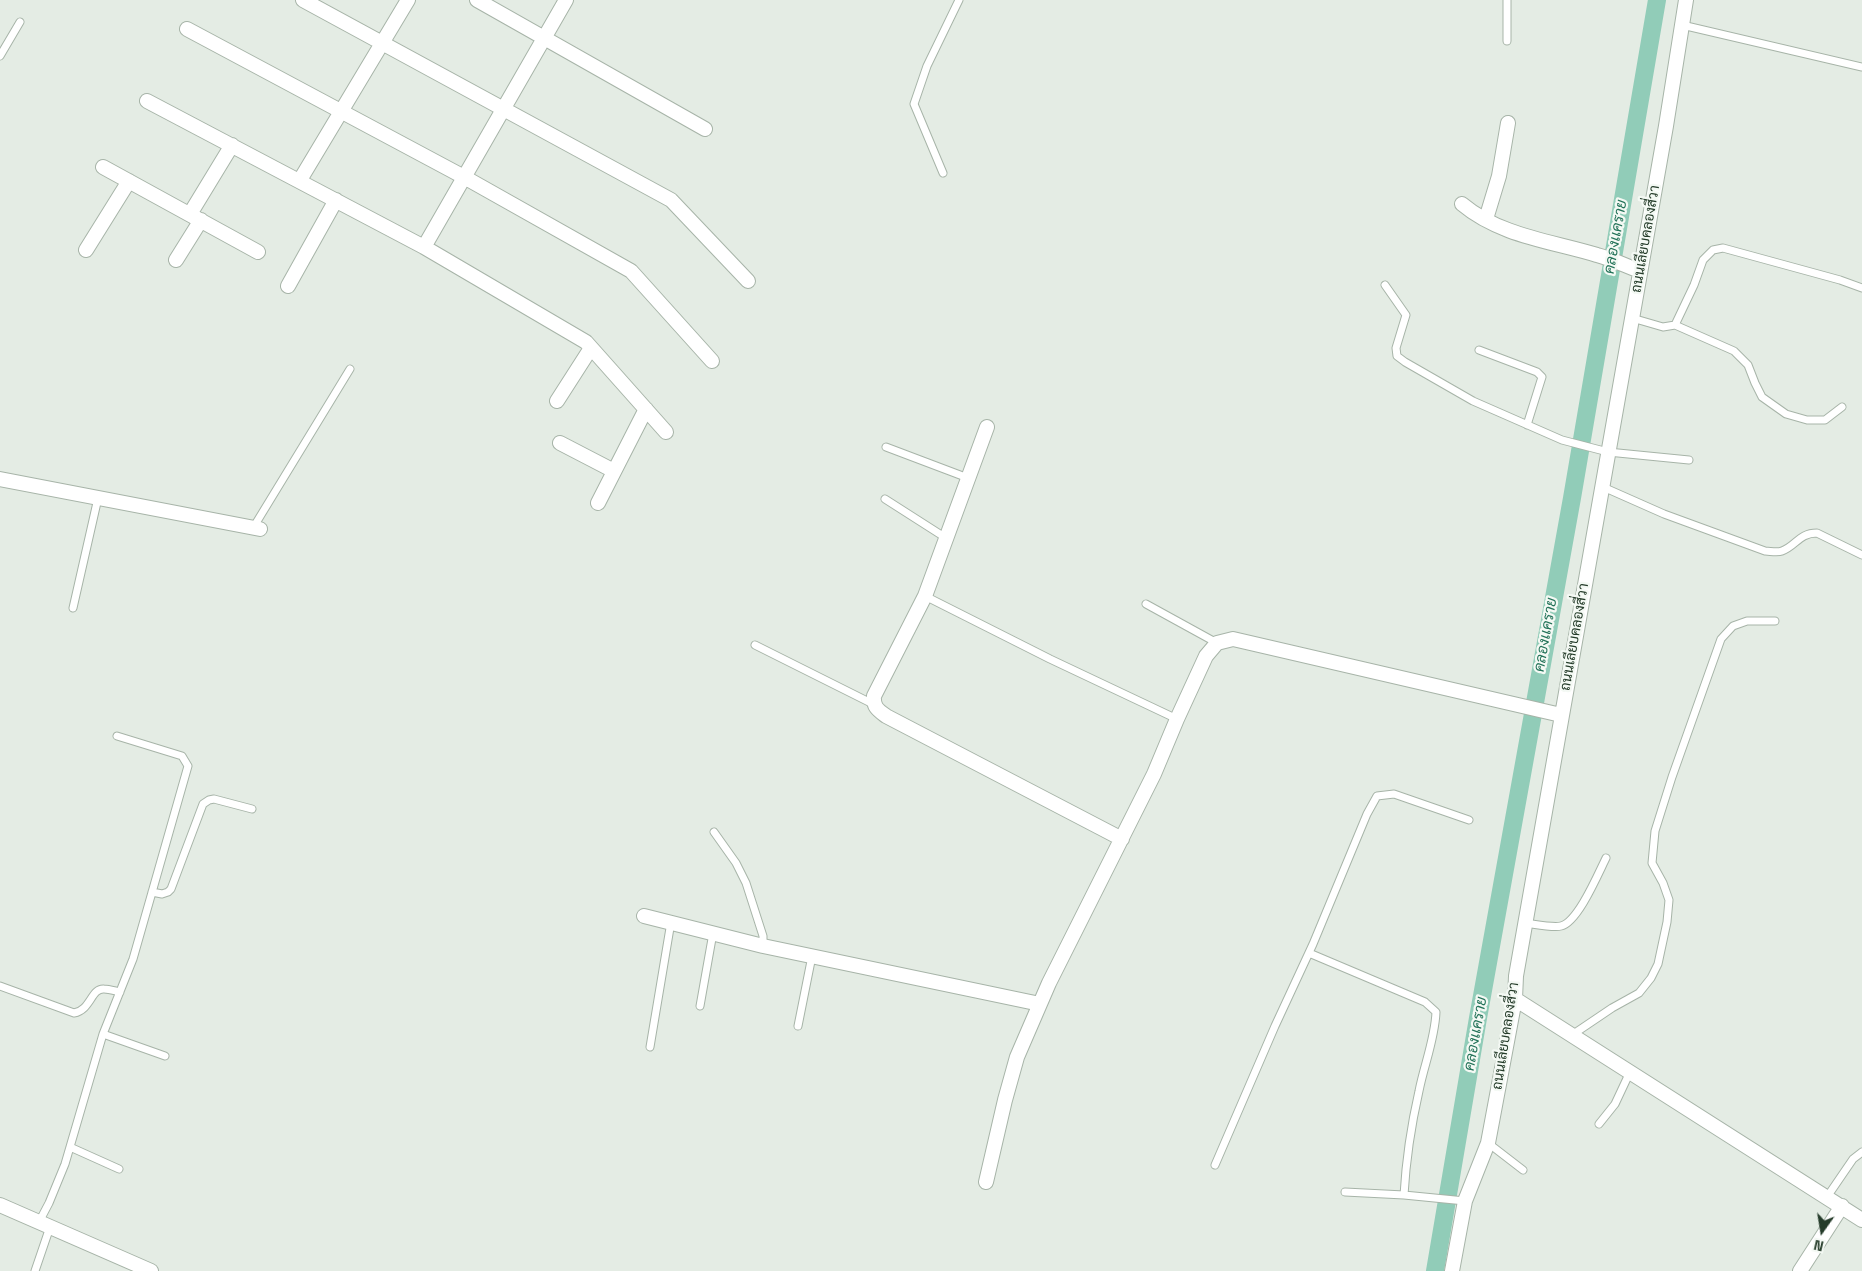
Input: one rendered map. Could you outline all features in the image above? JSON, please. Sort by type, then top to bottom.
[{"type":"street","points":[[303,0],[671,200],[748,281]]},
{"type":"street","points":[[300,180],[408,0]]},
{"type":"street","points":[[477,0],[705,129]]},
{"type":"street","points":[[424,247],[566,0]]},
{"type":"street","name":"ถนนเลียบคลองสี่วา","points":[[1452,1271],[1458,1201],[1488,1143],[1515,999],[1516,976],[1560,715],[1632,318],[1686,0]]},
{"type":"street","points":[[187,29],[464,177],[631,271],[712,360]]},
{"type":"street","points":[[147,101],[424,247],[586,342],[666,432]]},
{"type":"street","points":[[1486,219],[1499,176],[1508,123]]},
{"type":"street","points":[[176,260],[232,145]]},
{"type":"street","points":[[103,167],[258,252]]},
{"type":"street","points":[[86,250],[129,181]]},
{"type":"street","points":[[288,286],[336,200]]},
{"type":"street","points":[[1462,204],[1472,213],[1504,229],[1598,255],[1640,272]]},
{"type":"street","points":[[557,401],[591,348]]},
{"type":"street","points":[[598,503],[646,409]]},
{"type":"street","points":[[987,427],[925,596],[874,696],[873,704],[877,710],[886,716],[1122,839]]},
{"type":"street","points":[[560,443],[614,471]]},
{"type":"street","points":[[0,479],[256,529]]},
{"type":"street","points":[[986,1182],[1004,1100],[1017,1057],[1040,1004],[1154,774],[1206,656],[1217,643],[1234,639],[1560,715]]},
{"type":"street","points":[[644,916],[763,946],[1040,1004]]},
{"type":"street","points":[[1515,999],[1862,1220]]},
{"type":"street","points":[[0,1205],[151,1271]]},
{"type":"street","points":[[1800,1271],[1842,1206]]},
{"type":"lane","points":[[943,173],[914,104],[927,66],[959,0]]},
{"type":"lane","points":[[1507,0],[1507,41]]},
{"type":"lane","points":[[0,56],[20,22]]},
{"type":"lane","points":[[1682,25],[1862,67]]},
{"type":"lane","points":[[1675,325],[1694,285],[1703,260],[1713,250],[1723,248],[1840,280],[1862,288]]},
{"type":"lane","points":[[1385,285],[1406,315],[1396,348],[1397,356],[1404,362],[1472,401],[1562,440],[1608,452],[1689,460]]},
{"type":"lane","points":[[1632,318],[1663,327],[1675,325],[1734,351],[1748,365],[1762,397],[1786,414],[1807,420],[1825,420],[1842,407]]},
{"type":"lane","points":[[1479,350],[1537,372],[1542,377],[1527,425]]},
{"type":"lane","points":[[256,529],[350,369]]},
{"type":"lane","points":[[886,447],[968,478]]},
{"type":"lane","points":[[1602,487],[1664,514],[1765,551],[1780,552],[1792,545],[1800,537],[1810,533],[1817,533],[1862,555]]},
{"type":"lane","points":[[73,608],[98,498]]},
{"type":"lane","points":[[885,499],[946,538]]},
{"type":"lane","points":[[925,596],[1177,719]]},
{"type":"lane","points":[[1146,604],[1217,643]]},
{"type":"lane","points":[[1572,1035],[1639,992],[1651,978],[1658,964],[1667,922],[1669,900],[1664,884],[1652,863],[1656,831],[1672,776],[1721,638],[1733,626],[1747,621],[1775,621]]},
{"type":"lane","points":[[755,645],[873,704]]},
{"type":"lane","points":[[34,1271],[49,1203],[70,1147],[103,1034],[133,959],[188,766],[182,756],[117,736]]},
{"type":"lane","points":[[1215,1165],[1309,953],[1367,814],[1377,796],[1394,794],[1469,820]]},
{"type":"lane","points":[[152,892],[162,894],[171,889],[203,804],[214,799],[252,809]]},
{"type":"lane","points":[[714,832],[736,863],[746,883],[763,936],[763,946]]},
{"type":"lane","points":[[1525,923],[1560,926],[1571,920],[1606,858]]},
{"type":"lane","points":[[650,1046],[671,922]]},
{"type":"lane","points":[[700,1006],[713,933]]},
{"type":"lane","points":[[1309,953],[1425,1002],[1436,1012],[1435,1026],[1418,1091],[1410,1135],[1404,1195]]},
{"type":"lane","points":[[798,1026],[812,956]]},
{"type":"lane","points":[[0,986],[74,1013],[85,1008],[98,990],[102,988],[120,992]]},
{"type":"lane","points":[[103,1034],[165,1056]]},
{"type":"lane","points":[[1599,1124],[1615,1104],[1630,1072]]},
{"type":"lane","points":[[1488,1143],[1523,1170]]},
{"type":"lane","points":[[70,1147],[119,1169]]},
{"type":"lane","points":[[1827,1197],[1853,1159],[1862,1152]]},
{"type":"lane","points":[[1345,1192],[1420,1196],[1458,1201]]},
{"type":"waterway","name":"คลองเเคราย","points":[[1435,1271],[1478,1018],[1572,498],[1657,0]]}]
